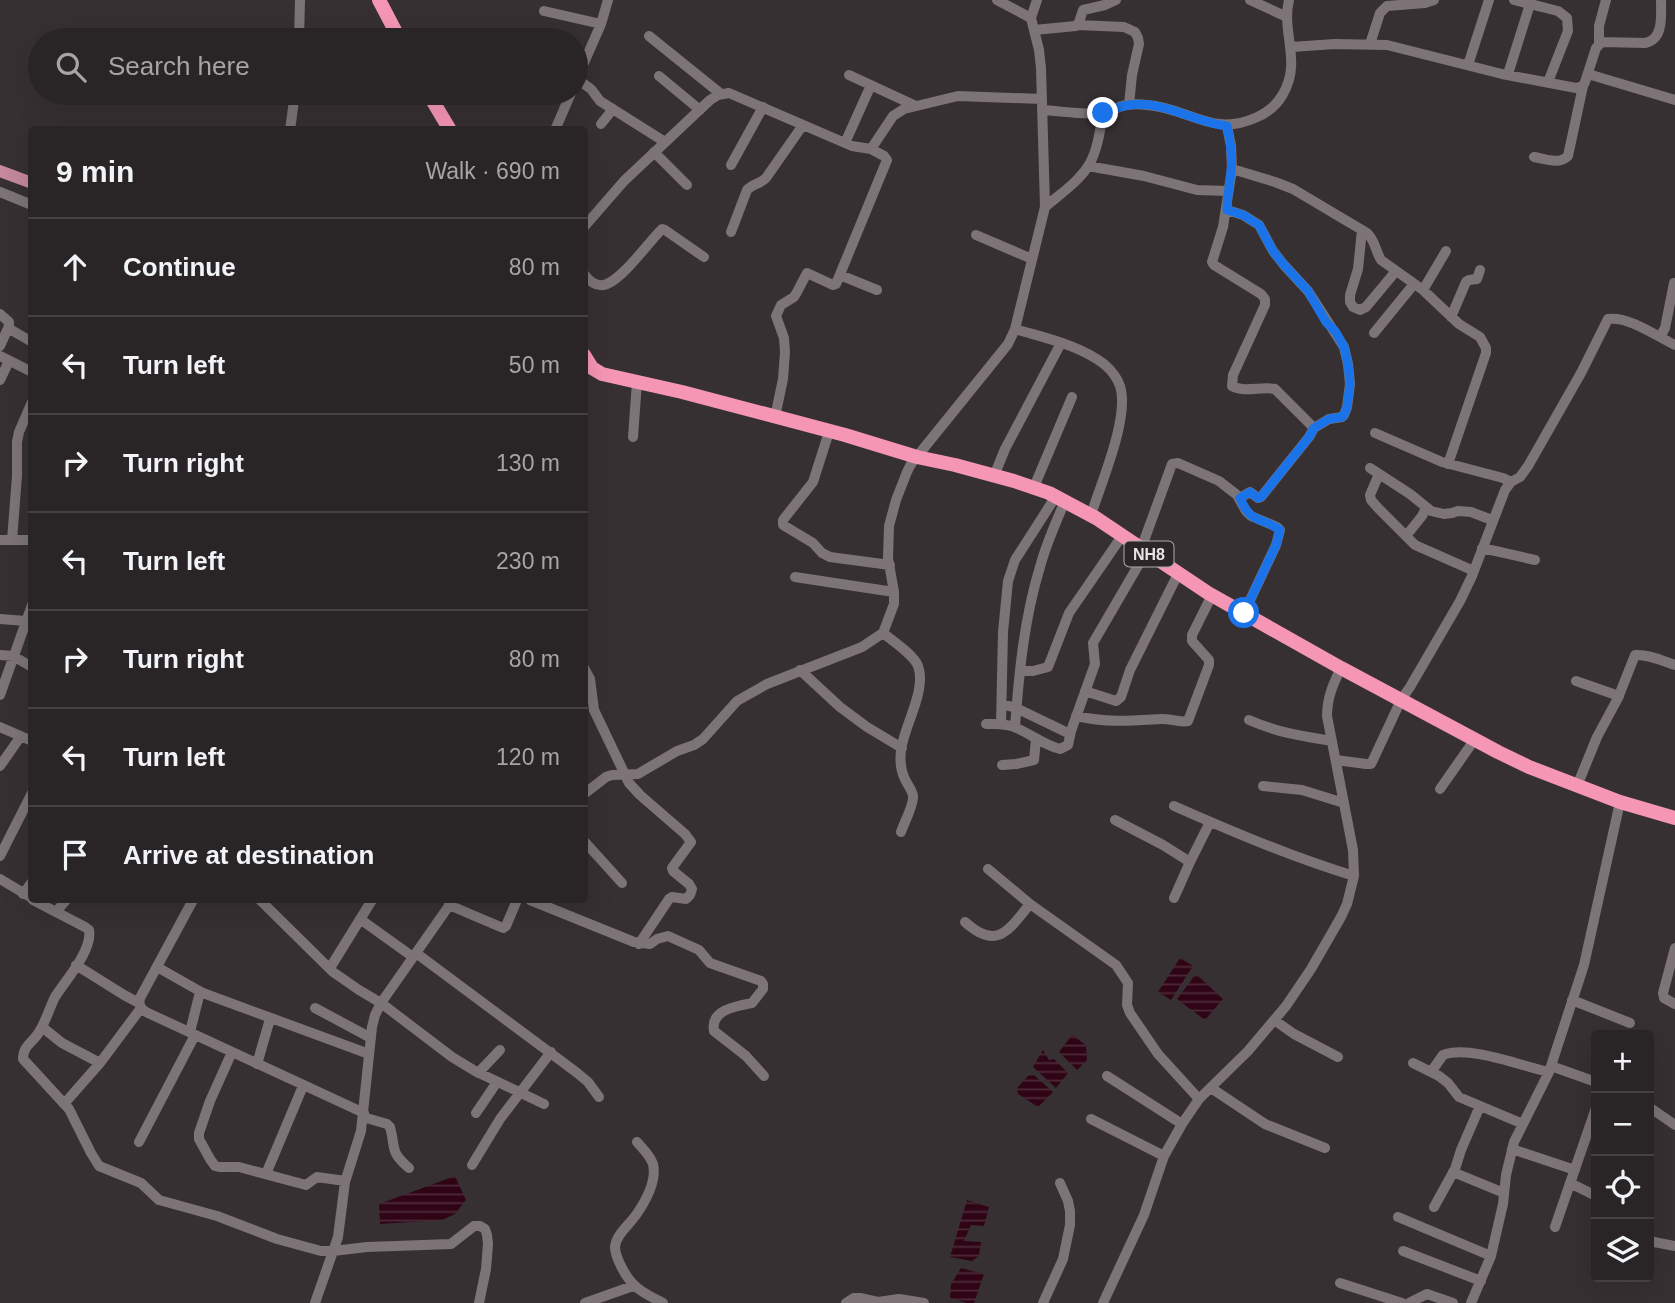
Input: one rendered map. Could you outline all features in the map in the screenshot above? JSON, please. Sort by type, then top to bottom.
[{"type":"highway","points":[[379,0],[394,28]]},
{"type":"highway","points":[[435,105],[448,126]]},
{"type":"highway","name":"NH8","points":[[588,368],[1034,487],[1091,515],[1212,595],[1341,668],[1529,767],[1620,802],[1675,818]]},
{"type":"main road","points":[[0,171],[28,182]]},
{"type":"street","points":[[299,28],[300,0]]},
{"type":"street","points":[[588,53],[608,0]]},
{"type":"street","points":[[997,0],[1031,18]]},
{"type":"street","points":[[588,791],[606,778],[645,771],[670,755],[694,745],[703,739],[741,698],[767,684],[862,647],[883,634],[894,604],[888,540],[892,514],[907,472],[1008,344],[1015,329],[1045,207],[1039,50],[1031,18],[1037,0]]},
{"type":"street","points":[[1078,25],[1083,10],[1116,0]]},
{"type":"street","points":[[1250,0],[1287,16]]},
{"type":"street","points":[[871,149],[899,110],[958,96],[1103,113],[1129,105],[1155,106],[1227,126],[1247,121],[1275,105],[1288,83],[1291,72],[1287,16],[1289,0]]},
{"type":"street","points":[[1370,44],[1380,13],[1386,4],[1425,3],[1434,0]]},
{"type":"street","points":[[1468,65],[1489,0]]},
{"type":"street","points":[[1514,0],[1558,10],[1567,18],[1568,31],[1548,82]]},
{"type":"street","points":[[1534,157],[1559,161],[1568,156],[1583,86],[1599,44],[1599,26],[1606,0]]},
{"type":"street","points":[[1599,44],[1608,41],[1651,42],[1660,27],[1661,0]]},
{"type":"street","points":[[1507,74],[1530,2]]},
{"type":"street","points":[[544,11],[601,24]]},
{"type":"street","points":[[1034,30],[1078,25],[1124,27],[1135,32],[1139,44],[1129,105]]},
{"type":"street","points":[[649,36],[721,94]]},
{"type":"street","points":[[1291,47],[1387,45],[1502,74],[1569,88],[1583,86]]},
{"type":"street","points":[[1588,74],[1675,100]]},
{"type":"street","points":[[849,75],[916,106]]},
{"type":"street","points":[[659,76],[700,110]]},
{"type":"street","points":[[845,143],[872,85]]},
{"type":"street","points":[[588,87],[596,98],[665,142]]},
{"type":"street","points":[[588,222],[624,180],[710,100],[721,94],[729,93],[852,146],[871,149],[884,156],[887,160],[836,284],[807,273],[794,297],[781,304],[778,309],[776,316],[784,338],[784,365],[775,417]]},
{"type":"street","points":[[291,126],[293,105]]},
{"type":"street","points":[[557,126],[566,105]]},
{"type":"street","points":[[731,165],[763,107]]},
{"type":"street","points":[[601,124],[613,108]]},
{"type":"street","points":[[1045,207],[1088,166],[1103,113]]},
{"type":"street","points":[[731,232],[747,190],[766,178],[803,125]]},
{"type":"street","points":[[1227,126],[1232,169],[1227,210],[1212,262],[1265,299],[1233,375],[1232,386],[1235,389],[1275,389],[1314,428]]},
{"type":"street","points":[[654,152],[687,185]]},
{"type":"street","points":[[1088,166],[1144,176],[1197,190],[1228,191]]},
{"type":"street","points":[[1232,169],[1293,189],[1362,230],[1371,237],[1381,260],[1480,337],[1486,353],[1448,464]]},
{"type":"street","points":[[0,192],[28,203]]},
{"type":"street","points":[[1227,210],[1243,215],[1259,225],[1273,251],[1308,291],[1344,347],[1350,384],[1344,415],[1329,419],[1314,428],[1261,497],[1258,498],[1250,492],[1240,498]]},
{"type":"street","points":[[588,278],[592,283],[607,284],[630,265],[662,229],[704,257]]},
{"type":"street","points":[[1362,230],[1358,269],[1350,295],[1353,307],[1360,310],[1366,307],[1396,271]]},
{"type":"street","points":[[975,235],[1032,258]]},
{"type":"street","points":[[1374,333],[1419,287],[1446,251]]},
{"type":"street","points":[[1451,317],[1466,282],[1469,279],[1477,279],[1480,270]]},
{"type":"street","points":[[840,275],[877,290]]},
{"type":"street","points":[[1660,337],[1667,321],[1674,283]]},
{"type":"street","points":[[0,314],[9,322],[0,346]]},
{"type":"street","points":[[1336,760],[1371,764],[1401,700],[1460,601],[1504,490],[1520,477],[1528,466],[1608,319],[1637,326],[1675,345]]},
{"type":"street","points":[[8,328],[28,340]]},
{"type":"street","points":[[1015,329],[1084,352],[1114,373],[1120,386],[1121,416],[1091,515]]},
{"type":"street","points":[[994,476],[1062,343]]},
{"type":"street","points":[[0,380],[5,358],[28,370]]},
{"type":"street","points":[[633,437],[637,382]]},
{"type":"street","points":[[1034,487],[1072,397]]},
{"type":"street","points":[[12,540],[17,442],[28,411]]},
{"type":"street","points":[[829,432],[813,482],[783,520],[783,525],[830,556],[890,565]]},
{"type":"street","points":[[1375,433],[1448,464],[1511,482]]},
{"type":"street","points":[[986,724],[1015,727],[1051,747],[1060,749],[1068,745],[1095,664],[1093,643],[1143,550],[1172,464],[1208,475],[1232,490],[1251,516],[1280,530],[1276,545],[1244,613]]},
{"type":"street","points":[[1474,571],[1425,551],[1406,536],[1371,499],[1374,471],[1432,511],[1472,512],[1492,520]]},
{"type":"street","points":[[1015,727],[1029,611],[1060,498]]},
{"type":"street","points":[[1001,724],[1003,632],[1008,581],[1015,560],[1060,498]]},
{"type":"street","points":[[1406,536],[1426,508]]},
{"type":"street","points":[[1020,671],[1048,667],[1069,613],[1122,536]]},
{"type":"street","points":[[0,540],[28,540]]},
{"type":"street","points":[[1482,548],[1535,560]]},
{"type":"street","points":[[1086,691],[1116,701],[1121,697],[1130,670],[1178,574]]},
{"type":"street","points":[[794,577],[894,592]]},
{"type":"street","points":[[1076,716],[1109,722],[1162,718],[1178,722],[1188,721],[1209,665],[1209,660],[1192,641],[1192,635],[1212,595]]},
{"type":"street","points":[[0,695],[28,616]]},
{"type":"street","points":[[0,619],[26,621]]},
{"type":"street","points":[[883,634],[913,659],[920,675],[919,690],[902,748],[901,766],[913,794],[913,801],[901,832]]},
{"type":"street","points":[[0,655],[13,656],[28,665]]},
{"type":"street","points":[[1577,786],[1635,655],[1645,655],[1675,665]]},
{"type":"street","points":[[1107,1301],[1144,1215],[1164,1156],[1182,1124],[1199,1099],[1248,1051],[1286,1006],[1311,969],[1347,904],[1354,876],[1353,850],[1327,716],[1332,686],[1341,668]]},
{"type":"street","points":[[800,670],[840,707],[902,748]]},
{"type":"street","points":[[588,675],[594,710],[629,783],[691,842],[672,868],[692,889],[690,895],[685,899],[669,899],[639,944]]},
{"type":"street","points":[[1576,681],[1619,696]]},
{"type":"street","points":[[1002,704],[1070,734]]},
{"type":"street","points":[[1249,720],[1283,733],[1332,741]]},
{"type":"street","points":[[0,727],[26,738],[0,766]]},
{"type":"street","points":[[1002,765],[1034,760],[1035,739]]},
{"type":"street","points":[[1440,789],[1475,739]]},
{"type":"street","points":[[1263,786],[1302,790],[1344,803]]},
{"type":"street","points":[[0,856],[28,801]]},
{"type":"street","points":[[1472,1303],[1491,1256],[1513,1150],[1550,1069],[1584,965],[1620,802]]},
{"type":"street","points":[[1174,806],[1311,862],[1354,876]]},
{"type":"street","points":[[1115,820],[1190,862]]},
{"type":"street","points":[[1174,898],[1210,822]]},
{"type":"street","points":[[588,845],[622,883]]},
{"type":"street","points":[[988,869],[1030,904],[1116,964],[1128,983],[1127,1005],[1130,1013],[1158,1054],[1199,1099]]},
{"type":"street","points":[[0,879],[28,896]]},
{"type":"street","points":[[40,903],[89,930],[90,938],[57,994],[36,1038],[26,1047],[23,1059],[69,1109],[99,1166],[141,1183],[159,1200],[217,1216],[277,1240],[321,1251],[451,1244],[474,1226],[480,1226],[485,1228],[488,1244],[479,1303]]},
{"type":"street","points":[[56,912],[63,903]]},
{"type":"street","points":[[64,1104],[100,1063],[140,1005],[191,903]]},
{"type":"street","points":[[263,903],[330,968],[452,1057],[478,1073],[544,1104]]},
{"type":"street","points":[[330,968],[370,903]]},
{"type":"street","points":[[315,1303],[338,1237],[345,1181],[361,1131],[375,1015],[450,903]]},
{"type":"street","points":[[453,903],[503,928],[516,903]]},
{"type":"street","points":[[537,903],[639,944],[650,944],[668,936],[675,938],[699,950],[710,963],[761,981],[763,989],[752,1003],[725,1010],[713,1022],[713,1027],[714,1031],[746,1056],[764,1076]]},
{"type":"street","points":[[965,922],[976,933],[997,936],[1010,929],[1030,904]]},
{"type":"street","points":[[360,919],[551,1052],[588,1082],[599,1097]]},
{"type":"street","points":[[1675,948],[1663,993],[1664,998],[1675,1004]]},
{"type":"street","points":[[76,965],[140,1005],[148,1013],[387,1124],[390,1127],[394,1153],[409,1168]]},
{"type":"street","points":[[157,967],[200,992],[369,1054]]},
{"type":"street","points":[[139,1142],[192,1034],[200,992]]},
{"type":"street","points":[[1572,1000],[1630,1023]]},
{"type":"street","points":[[315,1009],[371,1038]]},
{"type":"street","points":[[257,1064],[270,1019]]},
{"type":"street","points":[[1274,1020],[1338,1058]]},
{"type":"street","points":[[42,1027],[62,1043],[100,1063]]},
{"type":"street","points":[[478,1073],[500,1051]]},
{"type":"street","points":[[1431,1072],[1443,1055],[1460,1051],[1550,1069],[1591,1081]]},
{"type":"street","points":[[232,1052],[210,1101],[199,1139],[215,1166],[239,1167],[306,1185],[317,1177],[345,1181]]},
{"type":"street","points":[[472,1165],[494,1129],[551,1052]]},
{"type":"street","points":[[1413,1063],[1448,1083],[1459,1097],[1523,1124]]},
{"type":"street","points":[[1107,1076],[1182,1124]]},
{"type":"street","points":[[476,1113],[497,1082]]},
{"type":"street","points":[[266,1174],[303,1086]]},
{"type":"street","points":[[1211,1088],[1265,1124],[1325,1148]]},
{"type":"street","points":[[1434,1207],[1453,1172],[1480,1106]]},
{"type":"street","points":[[1654,1110],[1675,1125]]},
{"type":"street","points":[[1091,1119],[1164,1156]]},
{"type":"street","points":[[1555,1227],[1591,1122]]},
{"type":"street","points":[[637,1142],[650,1157],[653,1178],[636,1215],[619,1236],[615,1246],[616,1255],[633,1286],[663,1303]]},
{"type":"street","points":[[1513,1150],[1574,1170]]},
{"type":"street","points":[[1453,1172],[1504,1193]]},
{"type":"street","points":[[1043,1303],[1063,1259],[1070,1225],[1068,1200],[1060,1183]]},
{"type":"street","points":[[1570,1183],[1591,1194]]},
{"type":"street","points":[[1398,1217],[1491,1256]]},
{"type":"street","points":[[1654,1242],[1675,1246]]},
{"type":"street","points":[[1403,1251],[1481,1281]]},
{"type":"street","points":[[1340,1283],[1402,1303]]},
{"type":"street","points":[[584,1303],[604,1299],[633,1286]]},
{"type":"street","points":[[1409,1303],[1427,1294],[1453,1303]]},
{"type":"street","points":[[846,1303],[860,1298],[878,1302],[899,1299],[924,1303]]},
{"type":"shaded area","points":[[1180,958],[1193,966],[1171,1000],[1158,992]]},
{"type":"shaded area","points":[[1196,974],[1223,999],[1205,1020],[1177,999]]},
{"type":"shaded area","points":[[1072,1035],[1086,1045],[1087,1060],[1077,1070],[1059,1052]]},
{"type":"shaded area","points":[[1043,1050],[1049,1060],[1054,1059],[1068,1073],[1056,1088],[1033,1067]]},
{"type":"shaded area","points":[[1034,1075],[1053,1092],[1038,1107],[1018,1094],[1017,1088],[1028,1076]]},
{"type":"shaded area","points":[[455,1176],[466,1200],[455,1214],[442,1220],[380,1224],[379,1204]]},
{"type":"shaded area","points":[[967,1200],[989,1207],[984,1226],[971,1225],[964,1241],[981,1242],[979,1256],[972,1261],[950,1257]]},
{"type":"shaded area","points":[[961,1268],[984,1274],[974,1303],[950,1298],[951,1284]]},
{"type":"route","points":[[1103,113],[1129,105],[1148,105],[1227,126],[1232,169],[1227,210],[1252,219],[1259,225],[1273,251],[1308,291],[1344,347],[1350,384],[1344,415],[1329,419],[1314,428],[1261,497],[1258,498],[1250,492],[1240,498],[1245,511],[1251,516],[1280,530],[1280,536],[1244,613]]}]
